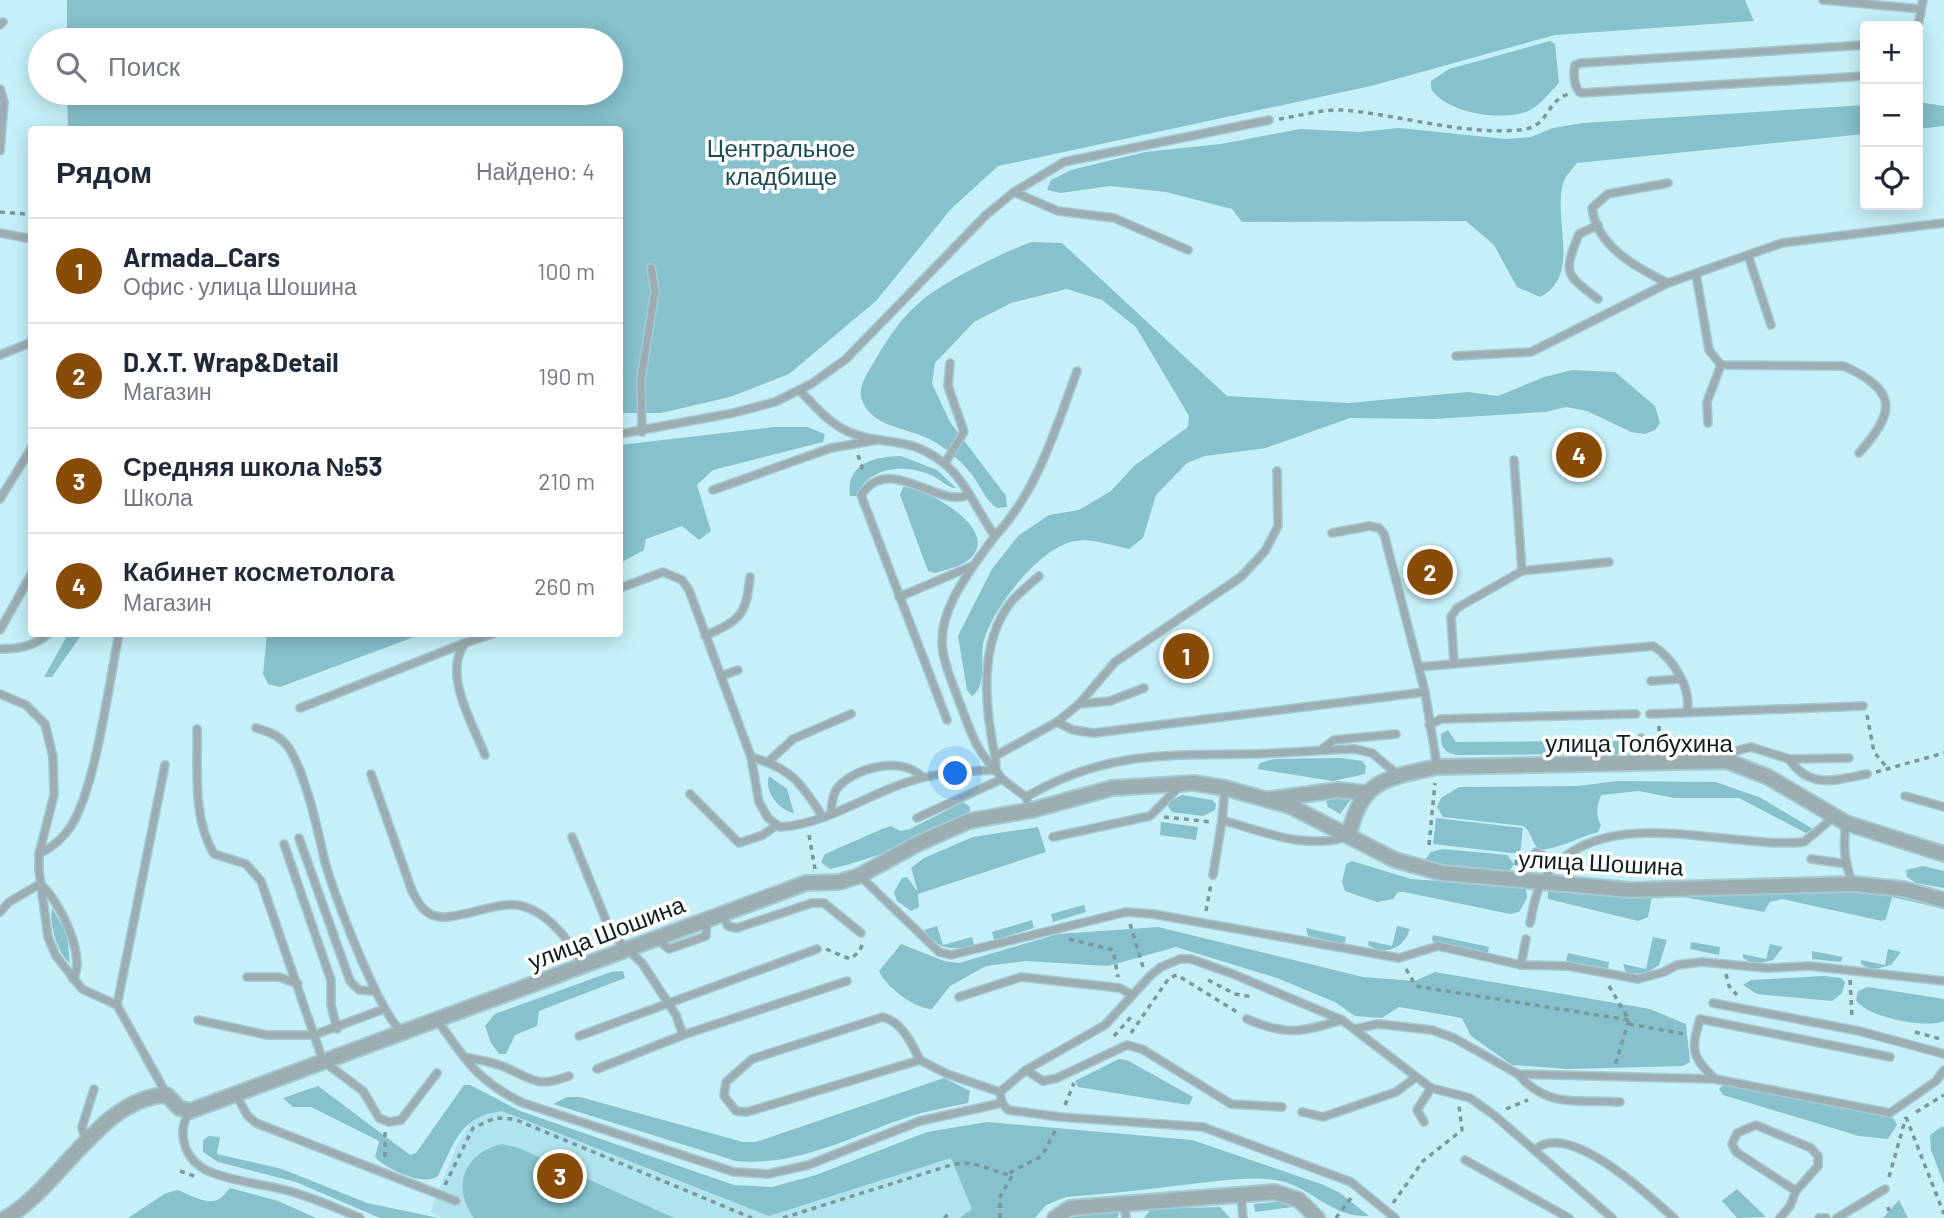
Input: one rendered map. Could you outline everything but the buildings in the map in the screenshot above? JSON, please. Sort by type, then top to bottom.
[{"type":"street","name":"улица Толбухина","points":[[1366,793],[1398,775],[1437,767],[1727,761],[1768,777],[1841,819],[1944,854]]},
{"type":"street","name":"улица Шошина","points":[[190,1111],[714,916],[814,881],[839,882],[859,876],[917,844],[969,821],[1029,804],[1112,788],[1183,784],[1225,788],[1271,799],[1310,814],[1395,860],[1442,873],[1631,890],[1853,884],[1903,889],[1944,900]]},
{"type":"street","name":"улица Шошина","points":[[1271,799],[1338,790],[1366,793]]},
{"type":"street","points":[[1349,836],[1356,806],[1366,793]]},
{"type":"street","points":[[6,1218],[53,1181],[103,1124],[131,1105],[151,1095],[167,1095],[180,1108],[190,1111]]},
{"type":"street","points":[[1055,1218],[1070,1208],[1125,1211],[1275,1192],[1299,1200],[1317,1218]]},
{"type":"lane","points":[[1824,0],[1922,4]]},
{"type":"lane","points":[[1860,45],[1581,63],[1574,70],[1577,92],[1860,76]]},
{"type":"lane","points":[[0,89],[4,102],[0,151]]},
{"type":"lane","points":[[623,434],[642,432],[764,405],[799,390],[846,359],[986,215],[1014,192],[1064,162],[1269,120]]},
{"type":"lane","points":[[1668,183],[1601,198],[1592,208],[1598,225],[1622,257],[1668,284]]},
{"type":"lane","points":[[1014,192],[1059,211],[1114,218],[1188,250]]},
{"type":"lane","points":[[1456,356],[1531,352],[1668,284],[1782,243],[1944,223]]},
{"type":"lane","points":[[1598,225],[1579,234],[1569,271],[1572,279],[1598,299]]},
{"type":"lane","points":[[0,233],[28,238]]},
{"type":"lane","points":[[1748,254],[1771,325]]},
{"type":"lane","points":[[642,432],[641,379],[655,291],[651,268]]},
{"type":"lane","points":[[1696,274],[1709,351],[1721,365],[1844,366],[1860,373],[1879,390],[1887,403],[1887,416],[1880,429],[1859,453]]},
{"type":"lane","points":[[0,355],[28,344]]},
{"type":"lane","points":[[945,463],[964,432],[948,386],[950,363]]},
{"type":"lane","points":[[1708,423],[1707,402],[1721,365]]},
{"type":"lane","points":[[1077,371],[1060,417],[1017,513],[995,536],[973,566],[944,621],[943,656],[975,744],[1002,779],[1029,804],[1086,769],[1138,756],[1355,748],[1372,753],[1398,775]]},
{"type":"lane","points":[[799,390],[835,424],[853,434],[878,440],[900,440],[945,463],[995,536]]},
{"type":"lane","points":[[713,491],[831,448],[856,446],[878,440]]},
{"type":"lane","points":[[0,499],[28,454]]},
{"type":"lane","points":[[1514,460],[1522,571]]},
{"type":"lane","points":[[995,755],[1057,722],[1079,704],[1115,662],[1241,577],[1265,551],[1278,526],[1277,471]]},
{"type":"lane","points":[[947,720],[861,499],[870,485],[881,480],[899,480],[923,485],[950,497],[968,495]]},
{"type":"lane","points":[[1332,533],[1369,526],[1379,528],[1384,534],[1425,692],[1437,767]]},
{"type":"lane","points":[[1454,663],[1451,617],[1457,608],[1522,571],[1609,562]]},
{"type":"lane","points":[[899,597],[973,566]]},
{"type":"lane","points":[[623,587],[663,572],[674,575],[689,590],[751,757],[759,802],[768,818],[777,825]]},
{"type":"lane","points":[[996,769],[988,708],[987,675],[991,645],[1010,603],[1039,576]]},
{"type":"lane","points":[[705,636],[737,620],[748,601],[750,577]]},
{"type":"lane","points":[[0,630],[28,580]]},
{"type":"lane","points":[[0,649],[20,649],[36,644],[44,637]]},
{"type":"lane","points":[[40,854],[54,846],[72,825],[87,787],[118,637]]},
{"type":"lane","points":[[300,708],[483,637]]},
{"type":"lane","points":[[465,643],[458,660],[458,681],[485,755]]},
{"type":"lane","points":[[1419,667],[1653,646],[1660,650],[1686,685],[1690,699],[1687,712]]},
{"type":"lane","points":[[720,676],[738,670]]},
{"type":"lane","points":[[1651,681],[1681,679]]},
{"type":"lane","points":[[1079,704],[1110,701],[1144,688]]},
{"type":"lane","points":[[1057,722],[1073,730],[1094,733],[1425,692]]},
{"type":"lane","points":[[0,694],[26,705],[45,724],[52,757],[54,795],[40,854],[40,884],[48,937],[55,956],[73,979],[100,1000],[117,1005]]},
{"type":"lane","points":[[1650,714],[1863,706]]},
{"type":"lane","points":[[768,762],[793,739],[851,714]]},
{"type":"lane","points":[[1429,724],[1441,719],[1636,714]]},
{"type":"lane","points":[[256,728],[275,736],[290,751],[318,827],[324,859],[374,991],[392,1024],[402,1032]]},
{"type":"lane","points":[[197,729],[199,803],[206,842],[214,854],[246,864],[261,881],[323,1061],[363,1091],[379,1118],[388,1122],[401,1120],[437,1073]]},
{"type":"lane","points":[[1321,750],[1334,740],[1396,734]]},
{"type":"lane","points":[[1641,738],[1643,763]]},
{"type":"lane","points":[[1727,761],[1735,751],[1751,747],[1789,759],[1849,758]]},
{"type":"lane","points":[[751,757],[768,762],[794,777],[822,817]]},
{"type":"lane","points":[[1789,759],[1807,777],[1822,782],[1867,774]]},
{"type":"lane","points":[[164,765],[117,1005],[167,1095]]},
{"type":"lane","points":[[831,812],[838,788],[880,766],[906,765],[922,777]]},
{"type":"lane","points":[[690,794],[739,843],[763,835],[777,825],[804,823],[922,777],[996,769]]},
{"type":"lane","points":[[371,774],[412,891],[421,908],[433,915],[447,918],[508,904],[522,906],[547,921],[572,944],[582,965]]},
{"type":"lane","points":[[916,818],[1002,779]]},
{"type":"lane","points":[[1054,838],[1150,816],[1183,784]]},
{"type":"lane","points":[[1213,875],[1225,788]]},
{"type":"lane","points":[[1905,796],[1944,807]]},
{"type":"lane","points":[[1530,923],[1542,883],[1556,863],[1588,842],[1614,837],[1664,834],[1804,842],[1841,819],[1847,864],[1853,884]]},
{"type":"lane","points":[[1222,822],[1307,842],[1331,842],[1349,836]]},
{"type":"lane","points":[[572,837],[612,935],[642,963],[667,1002],[683,1035]]},
{"type":"lane","points":[[299,838],[350,981],[359,990],[374,991]]},
{"type":"lane","points":[[284,844],[331,981],[331,1005],[337,1029]]},
{"type":"lane","points":[[1536,852],[1556,863]]},
{"type":"lane","points":[[1811,859],[1847,864]]},
{"type":"lane","points":[[859,876],[939,952],[951,955],[1126,912],[1153,914],[1399,958],[1438,946],[1521,965],[1569,966],[1638,979],[1690,962],[1767,968],[1810,966],[1944,981]]},
{"type":"lane","points":[[0,912],[9,902],[40,884]]},
{"type":"lane","points":[[40,884],[57,901],[68,929],[77,967],[73,979]]},
{"type":"lane","points":[[0,900],[9,902]]},
{"type":"lane","points":[[714,916],[728,926],[737,928],[812,903],[824,903],[861,933]]},
{"type":"lane","points":[[1521,965],[1527,939]]},
{"type":"lane","points":[[579,1036],[817,949]]},
{"type":"lane","points":[[1000,1092],[1026,1070],[1105,1025],[1147,979],[1170,962],[1191,959],[1342,1020],[1415,1078],[1431,1088],[1457,1093],[1494,1115],[1612,1218]]},
{"type":"lane","points":[[247,977],[279,977],[298,984]]},
{"type":"lane","points":[[959,997],[1021,977],[1120,988],[1132,995]]},
{"type":"lane","points":[[597,1069],[683,1035],[847,981]]},
{"type":"lane","points":[[1713,1003],[1860,1031],[1944,1054]]},
{"type":"lane","points":[[198,1020],[267,1035],[314,1035],[337,1029],[384,1009]]},
{"type":"lane","points":[[920,1060],[747,1112],[736,1111],[724,1096],[726,1082],[752,1059],[883,1017],[891,1019],[905,1032],[920,1060],[947,1074],[1000,1092]]},
{"type":"lane","points":[[1247,1019],[1285,1032],[1299,1032],[1342,1020]]},
{"type":"lane","points":[[1715,1079],[1696,1059],[1695,1036],[1700,1019],[1890,1057]]},
{"type":"lane","points":[[437,1020],[476,1075],[500,1093],[523,1103],[734,1172],[768,1174],[808,1165],[920,1121],[1002,1103]]},
{"type":"lane","points":[[1355,1030],[1378,1024],[1432,1030],[1454,1038],[1518,1074],[1540,1095],[1566,1101],[1620,1102]]},
{"type":"lane","points":[[1026,1070],[1044,1081],[1057,1079],[1126,1045],[1142,1049],[1231,1104],[1282,1107]]},
{"type":"lane","points":[[463,1057],[503,1066],[533,1082],[552,1083],[569,1076]]},
{"type":"lane","points":[[1518,1074],[1715,1079],[1890,1113],[1936,1081],[1944,1070]]},
{"type":"lane","points":[[1302,1112],[1323,1117],[1396,1092],[1415,1078]]},
{"type":"lane","points":[[1424,1122],[1416,1110],[1431,1088]]},
{"type":"lane","points":[[86,1143],[82,1127],[94,1089]]},
{"type":"lane","points":[[1000,1092],[1002,1103],[1008,1110],[1060,1117],[1203,1127],[1305,1163],[1357,1187],[1395,1218]]},
{"type":"lane","points":[[236,1094],[247,1115],[256,1123],[456,1201]]},
{"type":"lane","points":[[190,1111],[186,1117],[183,1145],[190,1158],[203,1169],[292,1192],[360,1218]]},
{"type":"lane","points":[[1780,1218],[1790,1206],[1796,1191],[1818,1166],[1818,1156],[1811,1148],[1756,1125],[1737,1133],[1732,1144],[1736,1152],[1796,1191]]},
{"type":"lane","points":[[1536,1149],[1541,1144],[1562,1143],[1618,1169],[1674,1218]]},
{"type":"lane","points":[[1465,1160],[1569,1218]]},
{"type":"lane","points":[[1837,1218],[1885,1189]]},
{"type":"lane","points":[[1241,1195],[1243,1218]]},
{"type":"lane","points":[[1819,1218],[1826,1218]]},
{"type":"path","points":[[1269,120],[1340,110],[1445,125],[1522,130],[1542,122],[1559,97],[1577,92]]},
{"type":"path","points":[[0,212],[28,212]]},
{"type":"path","points":[[856,446],[861,468],[870,485]]},
{"type":"path","points":[[1863,706],[1874,752],[1889,770]]},
{"type":"path","points":[[1659,713],[1659,745]]},
{"type":"path","points":[[1867,774],[1944,753]]},
{"type":"path","points":[[1429,845],[1437,767]]},
{"type":"path","points":[[1150,816],[1222,822]]},
{"type":"path","points":[[804,823],[814,855],[814,881]]},
{"type":"path","points":[[1208,902],[1213,875]]},
{"type":"path","points":[[1126,912],[1147,979]]},
{"type":"path","points":[[1059,927],[1070,939],[1113,950],[1120,988]]},
{"type":"path","points":[[817,949],[850,959],[862,946],[861,933]]},
{"type":"path","points":[[1399,958],[1416,986],[1629,1022],[1695,1036]]},
{"type":"path","points":[[1161,976],[1180,967]]},
{"type":"path","points":[[1850,971],[1852,1018]]},
{"type":"path","points":[[1601,973],[1629,1022],[1615,1064]]},
{"type":"path","points":[[1133,1031],[1169,978],[1177,975],[1247,1019]]},
{"type":"path","points":[[1204,978],[1235,994],[1264,999]]},
{"type":"path","points":[[1729,986],[1740,997]]},
{"type":"path","points":[[1106,1040],[1124,1029],[1136,1010]]},
{"type":"path","points":[[1060,1117],[1074,1081]]},
{"type":"path","points":[[1388,1211],[1423,1161],[1462,1130],[1457,1093]]},
{"type":"path","points":[[1494,1115],[1540,1095]]},
{"type":"path","points":[[1885,1189],[1906,1117],[1944,1095]]},
{"type":"path","points":[[1890,1113],[1906,1117]]},
{"type":"path","points":[[1906,1117],[1944,1214]]},
{"type":"path","points":[[441,1194],[467,1135],[480,1123],[501,1118],[525,1122],[752,1218]]},
{"type":"path","points":[[381,1174],[388,1155],[385,1140],[388,1122]]},
{"type":"path","points":[[1012,1176],[1009,1173],[1047,1151],[1057,1126]]},
{"type":"path","points":[[783,1218],[954,1164],[971,1163],[1012,1176]]},
{"type":"path","points":[[1000,1218],[1000,1197],[1012,1176]]},
{"type":"path","points":[[1336,1218],[1357,1187]]},
{"type":"path","points":[[944,1218],[949,1214]]},
{"type":"shaded area","points":[[485,1099],[755,1207],[970,1142],[994,1218],[441,1218],[430,1212],[457,1145]]},
{"type":"green space","name":"Центральное кладбище","points":[[67,0],[1745,0],[1754,21],[1555,35],[1371,86],[998,166],[951,209],[876,301],[789,374],[730,397],[661,413],[623,413],[623,126],[68,126],[67,105],[623,105],[623,28],[67,28]]},
{"type":"green space","points":[[1550,41],[1555,44],[1559,83],[1531,110],[1502,116],[1474,113],[1449,104],[1431,89],[1431,81],[1449,69]]},
{"type":"green space","points":[[1923,103],[1944,106],[1944,126],[1923,128]]},
{"type":"green space","points":[[1860,105],[1860,135],[1577,163],[1565,179],[1561,195],[1563,260],[1560,275],[1553,287],[1540,297],[1517,287],[1494,245],[1466,221],[1242,222],[1232,209],[1166,192],[1110,186],[1061,193],[1047,190],[1051,180],[1071,170],[1145,152],[1221,144],[1300,129],[1359,132],[1399,128],[1506,139],[1531,137],[1553,128],[1583,123]]},
{"type":"green space","points":[[1032,242],[1062,243],[1227,396],[1348,403],[1468,392],[1498,396],[1544,377],[1572,370],[1615,372],[1655,406],[1660,423],[1655,430],[1645,434],[1631,432],[1587,411],[1566,407],[1545,412],[1433,419],[1350,418],[1266,448],[1205,456],[1187,463],[1156,495],[1143,538],[1129,549],[1096,541],[1076,541],[1062,545],[1048,554],[1020,580],[989,627],[983,647],[982,678],[972,696],[967,690],[958,636],[992,569],[1018,536],[1049,515],[1079,510],[1111,491],[1134,466],[1188,427],[1189,416],[1136,327],[1102,300],[1067,289],[1011,303],[974,322],[935,363],[932,384],[950,422],[1006,496],[1007,507],[997,508],[993,505],[966,467],[944,448],[922,436],[881,421],[865,407],[861,397],[864,379],[889,338],[912,309],[928,295],[956,278]]},
{"type":"green space","points":[[774,427],[807,427],[825,434],[823,442],[713,470],[697,485],[711,531],[699,540],[682,526],[646,539],[644,550],[623,561],[623,445]]},
{"type":"green space","points":[[901,456],[937,470],[956,488],[923,472],[900,469],[889,470],[869,478],[857,496],[850,496],[853,476],[864,464],[872,460]]},
{"type":"green space","points":[[903,487],[940,501],[966,520],[975,532],[978,543],[971,558],[935,573],[928,571],[900,495]]},
{"type":"green space","points":[[66,637],[80,637],[52,677],[44,677]]},
{"type":"green space","points":[[267,637],[414,637],[280,687],[268,684],[263,674]]},
{"type":"green space","points":[[1448,730],[1456,742],[1633,741],[1638,748],[1631,754],[1458,755],[1447,751],[1441,743],[1441,734]]},
{"type":"green space","points":[[1672,741],[1721,741],[1725,747],[1720,754],[1673,755],[1668,749]]},
{"type":"green space","points":[[1341,758],[1362,761],[1366,766],[1365,774],[1333,781],[1257,769],[1260,763],[1274,759]]},
{"type":"green space","points":[[769,776],[787,789],[794,813],[783,808],[770,794]]},
{"type":"green space","points":[[1618,781],[1716,782],[1761,798],[1813,829],[1806,833],[1739,798],[1674,798],[1639,791],[1601,795],[1597,810],[1601,825],[1598,832],[1541,850],[1523,826],[1443,817],[1437,807],[1441,798],[1459,787],[1577,786]]},
{"type":"green space","points":[[1182,795],[1212,800],[1216,804],[1215,810],[1203,816],[1172,812],[1168,806],[1170,801]]},
{"type":"green space","points":[[1351,799],[1340,814],[1328,807],[1326,801]]},
{"type":"green space","points":[[963,802],[970,807],[969,815],[901,846],[830,869],[821,862],[825,854],[882,829],[891,826],[900,831],[910,829]]},
{"type":"green space","points":[[1436,818],[1523,828],[1520,854],[1433,844]]},
{"type":"green space","points":[[1161,822],[1198,827],[1196,840],[1160,835]]},
{"type":"green space","points":[[1038,827],[1046,852],[918,894],[919,907],[911,911],[897,901],[894,892],[902,878],[907,877],[918,892],[911,868],[924,858],[973,837]]},
{"type":"green space","points":[[1443,849],[1507,855],[1514,864],[1508,873],[1423,862],[1431,852]]},
{"type":"green space","points":[[1352,861],[1411,879],[1522,887],[1526,889],[1527,898],[1519,912],[1510,914],[1404,892],[1398,892],[1393,899],[1377,902],[1345,891],[1342,882],[1346,864]]},
{"type":"green space","points":[[1923,866],[1944,871],[1944,888],[1916,883],[1907,877],[1906,870]]},
{"type":"green space","points":[[1615,882],[1777,893],[1901,893],[1944,903],[1944,909],[1892,897],[1886,919],[1882,921],[1782,899],[1770,902],[1764,912],[1662,893],[1652,896],[1648,917],[1638,921],[1548,899],[1548,887]]},
{"type":"green space","points":[[1084,905],[1086,912],[1053,922],[1051,914]]},
{"type":"green space","points":[[52,908],[67,934],[70,963],[61,953],[55,938]]},
{"type":"green space","points":[[1032,920],[1034,928],[994,940],[992,932]]},
{"type":"green space","points":[[937,926],[943,945],[972,937],[974,945],[952,948],[940,945],[924,930]]},
{"type":"green space","points":[[1397,926],[1410,929],[1399,946],[1379,951],[1368,945],[1369,941],[1392,946]]},
{"type":"green space","points":[[1158,927],[1363,977],[1415,981],[1435,972],[1650,1009],[1686,1024],[1690,1062],[1683,1066],[1568,1069],[1512,1065],[1471,1036],[1462,1018],[1399,1007],[1382,1018],[1355,1016],[1335,1002],[1277,978],[1176,947],[1108,966],[1026,961],[986,966],[950,986],[932,1009],[902,996],[888,984],[879,971],[901,944],[944,961],[959,963],[1058,934]]},
{"type":"green space","points":[[1306,928],[1346,937],[1345,942],[1341,944],[1308,936]]},
{"type":"green space","points":[[1433,935],[1489,947],[1488,952],[1485,954],[1435,943],[1432,940]]},
{"type":"green space","points":[[1653,937],[1667,940],[1659,965],[1644,974],[1626,973],[1623,964],[1646,969]]},
{"type":"green space","points":[[1691,942],[1720,947],[1719,955],[1690,949]]},
{"type":"green space","points":[[1770,944],[1783,947],[1773,960],[1753,965],[1743,958],[1743,954],[1766,959]]},
{"type":"green space","points":[[1888,949],[1901,952],[1891,965],[1871,970],[1861,964],[1861,960],[1885,965]]},
{"type":"green space","points":[[1812,951],[1843,957],[1841,962],[1812,959]]},
{"type":"green space","points":[[1568,953],[1609,962],[1608,969],[1566,961]]},
{"type":"green space","points":[[623,971],[625,978],[539,1011],[537,1026],[515,1035],[506,1054],[499,1054],[491,1043],[485,1026],[495,1014],[611,972]]},
{"type":"green space","points":[[1824,976],[1841,978],[1845,982],[1842,993],[1832,1001],[1757,994],[1743,985],[1751,980]]},
{"type":"green space","points":[[1868,987],[1944,999],[1944,1021],[1911,1022],[1871,1012],[1856,1000],[1858,991]]},
{"type":"green space","points":[[1119,1059],[1127,1060],[1193,1097],[1189,1105],[1078,1087],[1075,1081]]},
{"type":"green space","points":[[944,1078],[970,1091],[968,1103],[914,1115],[805,1154],[760,1162],[736,1161],[553,1104],[567,1097],[580,1097],[743,1142],[756,1142]]},
{"type":"green space","points":[[1725,1083],[1885,1114],[1894,1119],[1897,1125],[1888,1139],[1859,1136],[1723,1095],[1719,1089]]},
{"type":"green space","points":[[464,1085],[470,1085],[520,1111],[734,1185],[772,1187],[816,1175],[927,1132],[987,1122],[1192,1140],[1324,1185],[1340,1193],[1369,1216],[1345,1213],[1285,1182],[1248,1179],[1066,1197],[1046,1205],[1035,1218],[960,1218],[972,1209],[951,1158],[769,1216],[502,1111],[477,1118],[468,1125],[455,1142],[438,1176],[424,1179],[405,1175],[380,1162],[375,1157],[379,1141],[311,1107],[293,1107],[283,1098],[318,1086],[410,1155],[416,1153]]},
{"type":"green space","points":[[1944,1127],[1944,1184],[1931,1150],[1930,1135]]},
{"type":"green space","points":[[209,1136],[220,1137],[217,1154],[282,1169],[367,1203],[439,1218],[380,1218],[296,1182],[218,1162],[203,1152],[203,1140]]},
{"type":"green space","points":[[502,1144],[519,1148],[674,1218],[474,1218],[463,1194],[465,1172],[478,1155]]},
{"type":"green space","points":[[230,1188],[278,1201],[316,1218],[128,1218],[166,1193],[178,1190],[211,1201],[222,1197]]},
{"type":"green space","points":[[1737,1189],[1766,1217],[1737,1218],[1722,1201]]},
{"type":"green space","points":[[1899,1200],[1908,1218],[1883,1218]]},
{"type":"green space","points":[[1283,1201],[1293,1204],[1292,1207],[1255,1212],[1254,1204]]},
{"type":"green space","points":[[1220,1207],[1230,1218],[1144,1218],[1151,1209]]},
{"type":"green space","points":[[1116,1210],[1119,1215],[1117,1218],[1067,1218]]},
{"type":"place","name":"Кабинет косметолога","points":[[1579,455]]},
{"type":"place","name":"D.X.T. Wrap&Detail","points":[[1430,572]]},
{"type":"place","name":"Armada_Cars","points":[[1186,656]]},
{"type":"place","name":"Средняя школа №53","points":[[560,1176]]}]
